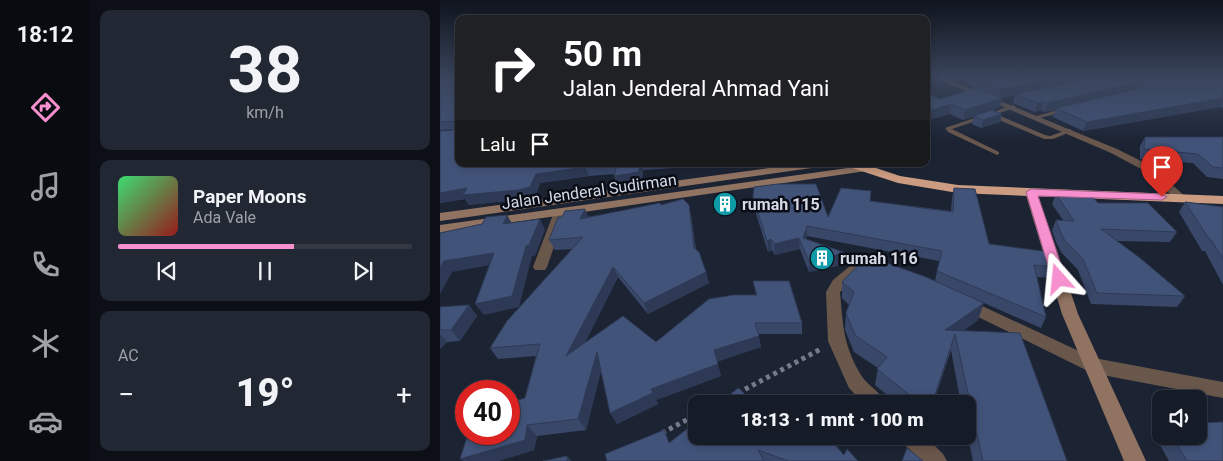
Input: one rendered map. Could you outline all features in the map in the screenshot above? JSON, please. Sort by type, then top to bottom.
[{"type":"highway","points":[[861,167],[929,185],[958,189],[1223,200]]},
{"type":"main road","name":"Jalan Jenderal Sudirman","points":[[440,217],[798,167]]},
{"type":"main road","name":"Jalan Jenderal Sudirman","points":[[440,229],[851,167]]},
{"type":"main road","points":[[1031,192],[1070,314],[1135,461]]},
{"type":"street","points":[[992,99],[1070,131],[1147,168],[1181,198]]},
{"type":"street","points":[[1001,102],[1017,99]]},
{"type":"street","points":[[540,267],[560,212]]},
{"type":"street","points":[[868,395],[855,382],[836,341],[833,292],[838,284],[863,262],[874,260]]},
{"type":"street","points":[[950,297],[1092,365],[1223,390]]},
{"type":"street","points":[[919,445],[936,461]]},
{"type":"lane","points":[[997,153],[948,129],[1013,107]]},
{"type":"lane","points":[[1036,117],[1072,108]]},
{"type":"lane","points":[[990,114],[1044,137],[1051,138],[1070,131]]},
{"type":"path","points":[[733,395],[836,341]]},
{"type":"path","points":[[657,436],[688,419]]},
{"type":"building","points":[[440,99],[455,99],[455,121],[440,122]]},
{"type":"building","points":[[930,99],[1000,99],[965,110],[951,104],[930,111]]},
{"type":"building","points":[[1026,99],[1066,99],[1047,103],[1044,101],[1037,103]]},
{"type":"building","points":[[1096,99],[1220,99],[1087,122],[1056,108]]},
{"type":"building","points":[[992,110],[1002,114],[983,120],[974,116]]},
{"type":"building","points":[[455,126],[455,167],[585,167],[536,174],[530,187],[519,190],[463,195],[467,188],[440,193],[440,131],[454,130]]},
{"type":"building","points":[[1145,137],[1223,137],[1223,168],[1213,167],[1198,154],[1144,149]]},
{"type":"building","points":[[616,167],[640,167],[639,172],[614,176]]},
{"type":"building","points":[[778,184],[816,184],[828,217],[841,188],[871,191],[870,201],[953,212],[954,188],[975,189],[989,244],[1049,252],[1054,267],[1034,265],[1046,317],[937,271],[942,251],[807,226],[803,238],[846,253],[809,261],[799,238],[774,244],[771,239],[767,241],[753,197],[754,187]]},
{"type":"building","points":[[1056,194],[1091,195],[1098,203],[1148,203],[1177,232],[1101,229],[1140,258],[1185,296],[1097,293],[1083,259],[1065,241],[1060,231],[1056,220],[1074,221]]},
{"type":"building","points":[[683,199],[689,205],[694,248],[699,252],[706,272],[644,303],[613,267],[566,356],[623,316],[656,342],[709,299],[734,295],[757,295],[753,281],[789,281],[802,323],[755,323],[759,336],[714,350],[718,364],[651,389],[653,393],[610,413],[597,352],[578,419],[527,425],[525,440],[520,441],[520,400],[525,398],[540,344],[490,348],[507,321],[583,237],[549,240],[558,217],[562,217],[565,211],[585,209],[580,219],[660,203],[661,205]]},
{"type":"building","points":[[1185,202],[1223,207],[1223,259],[1212,241]]},
{"type":"building","points":[[507,215],[503,224],[540,219],[529,245],[526,246],[512,296],[475,304],[494,253],[444,261],[440,268],[440,233],[482,224],[486,217]]},
{"type":"building","points":[[867,256],[926,277],[984,303],[945,330],[1020,333],[1067,461],[983,461],[976,429],[976,395],[968,395],[955,334],[935,395],[910,395],[877,369],[887,357],[855,335],[846,313],[854,292],[842,282]]},
{"type":"building","points":[[469,305],[451,330],[440,330],[440,307]]},
{"type":"building","points":[[738,388],[746,395],[730,395]]},
{"type":"building","points":[[1223,422],[1223,461],[1187,461],[1177,445],[1207,445],[1207,423]]},
{"type":"building","points":[[688,428],[688,445],[835,445],[844,455],[847,449],[858,461],[788,461],[758,450],[764,461],[607,461],[605,454],[664,430],[669,443]]},
{"type":"building","points":[[464,445],[508,445],[460,459]]},
{"type":"building","points":[[907,448],[923,461],[902,461]]},
{"type":"building","points":[[567,456],[567,461],[543,461]]},
{"type":"place","name":"rumah 115","points":[[725,204]]},
{"type":"place","name":"rumah 116","points":[[822,258]]},
{"type":"route","points":[[1059,279],[1031,192],[1162,197]]}]
